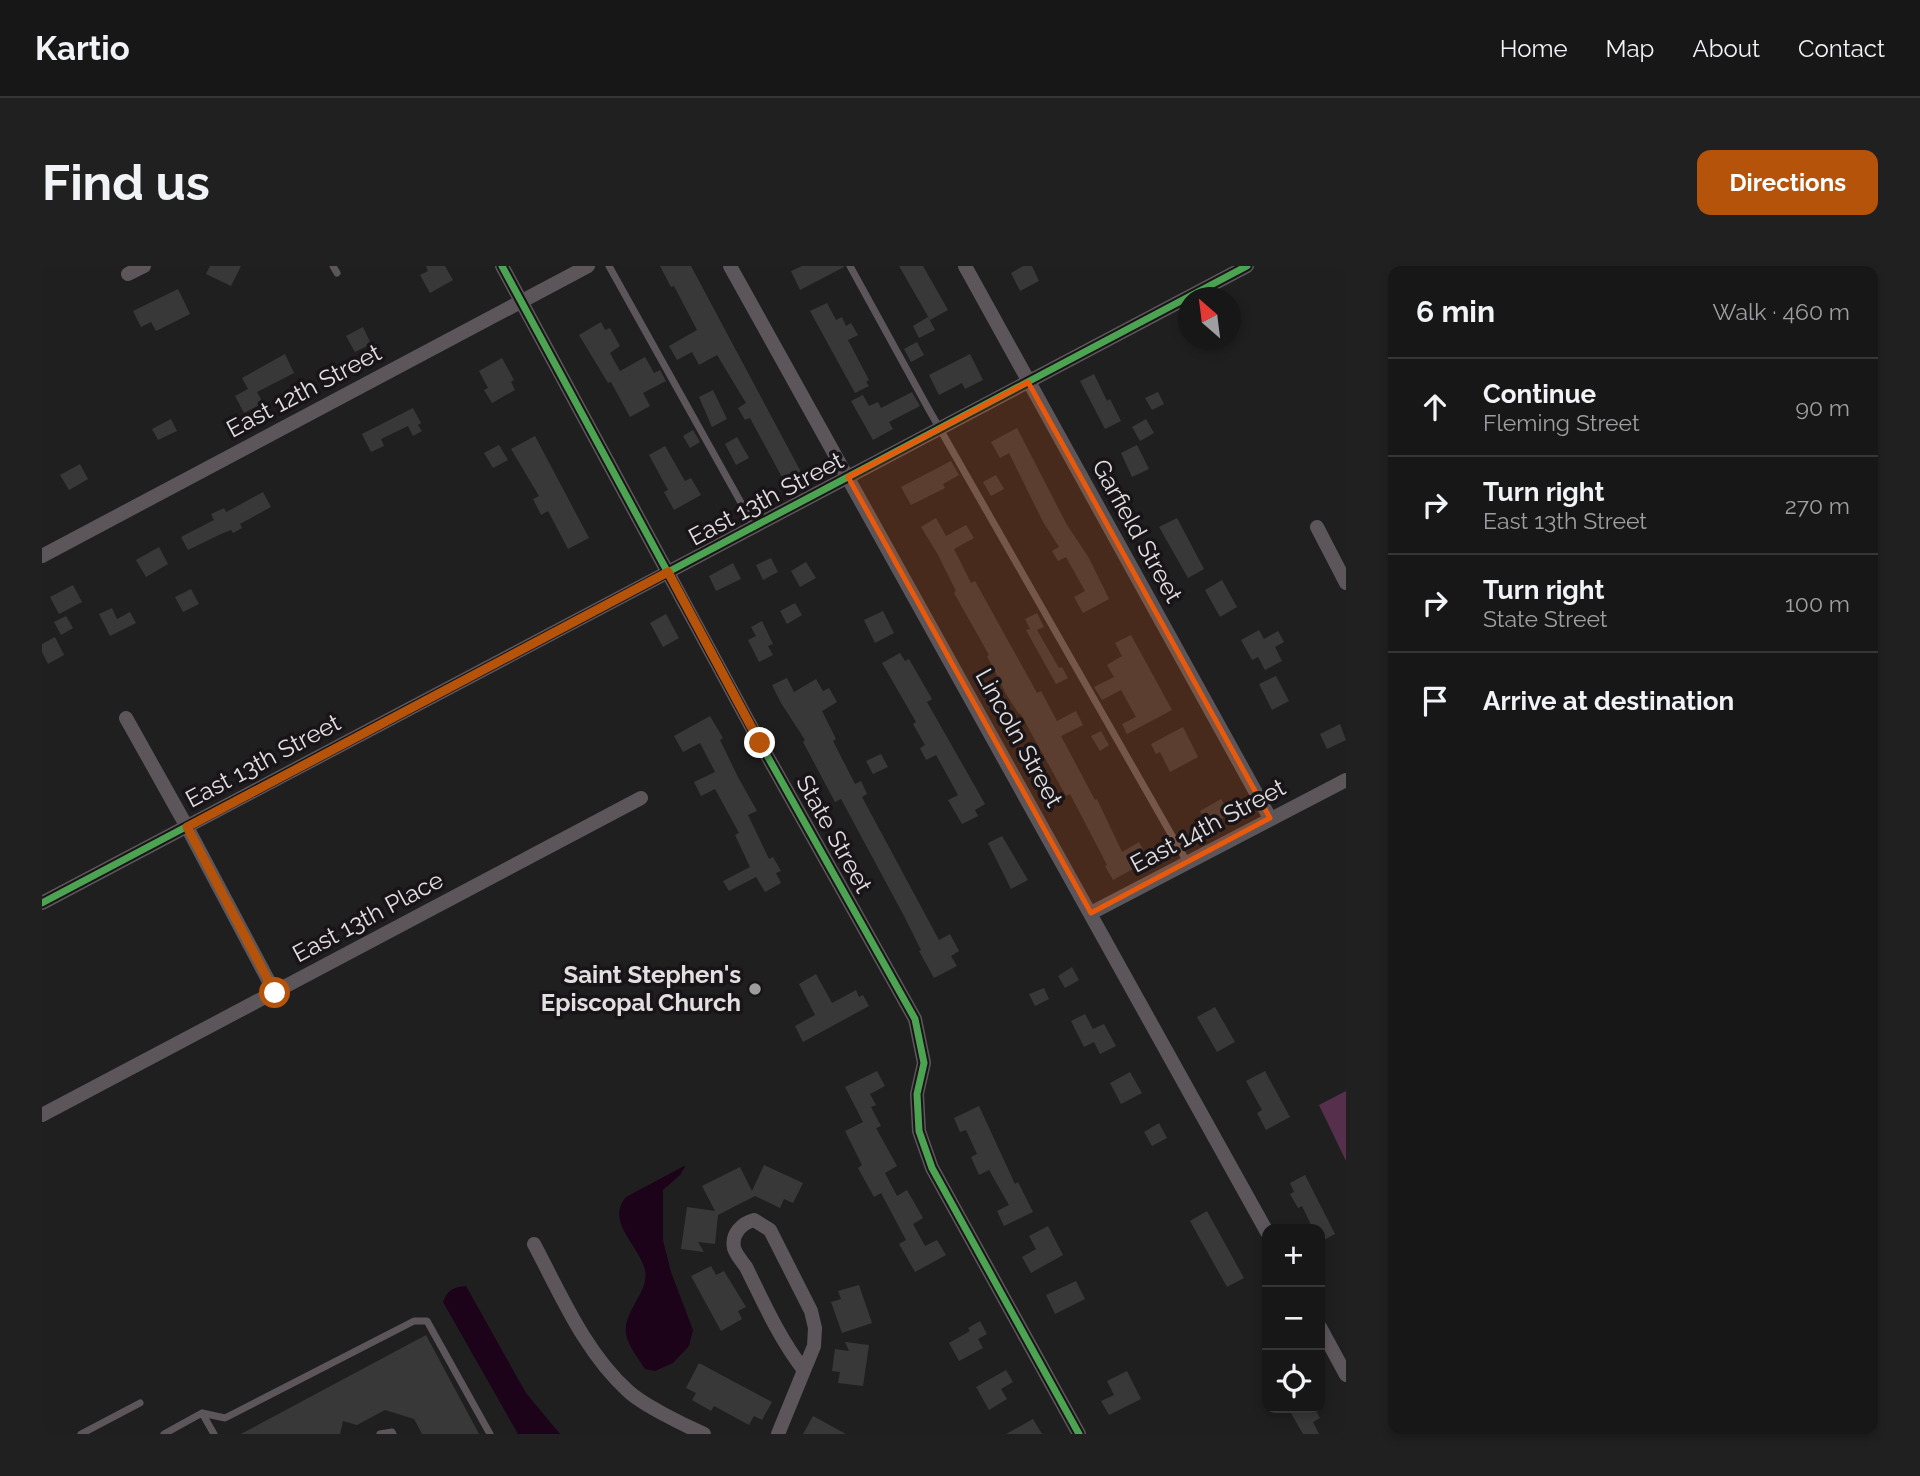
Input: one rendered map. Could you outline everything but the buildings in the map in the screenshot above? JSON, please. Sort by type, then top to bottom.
[{"type":"street","points":[[128,274],[144,266]]},
{"type":"street","name":"State Street","points":[[502,266],[760,743],[915,1020],[925,1063],[917,1094],[919,1131],[932,1168],[1079,1434]]},
{"type":"street","name":"East 12th Street","points":[[42,556],[588,266]]},
{"type":"street","name":"Lincoln Street","points":[[730,266],[1263,1224]]},
{"type":"street","name":"Garfield Street","points":[[965,266],[1270,818]]},
{"type":"street","name":"East 13th Street","points":[[42,903],[1247,266]]},
{"type":"street","points":[[1317,527],[1346,583]]},
{"type":"street","points":[[125,718],[187,827],[275,993]]},
{"type":"street","name":"East 14th Street","points":[[1091,913],[1346,780]]},
{"type":"street","name":"East 13th Place","points":[[42,1115],[641,798]]},
{"type":"street","points":[[778,1434],[814,1346],[815,1328],[811,1311],[770,1230],[754,1220],[744,1223],[736,1233],[734,1247],[787,1348],[803,1369]]},
{"type":"street","points":[[534,1244],[589,1345],[629,1392],[685,1430],[704,1434]]},
{"type":"street","points":[[1325,1336],[1346,1375]]},
{"type":"lane","points":[[610,266],[754,527]]},
{"type":"lane","points":[[849,266],[1187,862]]},
{"type":"lane","points":[[164,1434],[202,1413],[225,1418],[414,1321],[427,1321],[490,1434]]},
{"type":"lane","points":[[81,1434],[140,1403]]},
{"type":"lane","points":[[202,1413],[214,1434]]},
{"type":"lane","points":[[380,1434],[393,1434]]},
{"type":"highlighted area","points":[[1028,382],[1270,818],[1091,913],[848,477]]},
{"type":"shaded area","points":[[1346,1091],[1346,1161],[1319,1105]]},
{"type":"shaded area","points":[[686,1165],[680,1175],[663,1190],[663,1240],[671,1272],[693,1330],[689,1346],[673,1363],[655,1371],[645,1369],[628,1341],[627,1322],[643,1288],[645,1270],[625,1234],[619,1215],[626,1197]]},
{"type":"shaded area","points":[[466,1286],[526,1393],[560,1434],[518,1434],[443,1302],[451,1290]]},
{"type":"cycle path","points":[[502,266],[760,743],[915,1019],[924,1063],[917,1094],[919,1131],[932,1168],[1079,1434]]},
{"type":"cycle path","points":[[42,903],[1247,266]]},
{"type":"place","name":"Saint Stephen's Episcopal Church","points":[[755,989]]},
{"type":"route","points":[[275,993],[187,827],[668,572],[760,743]]}]
